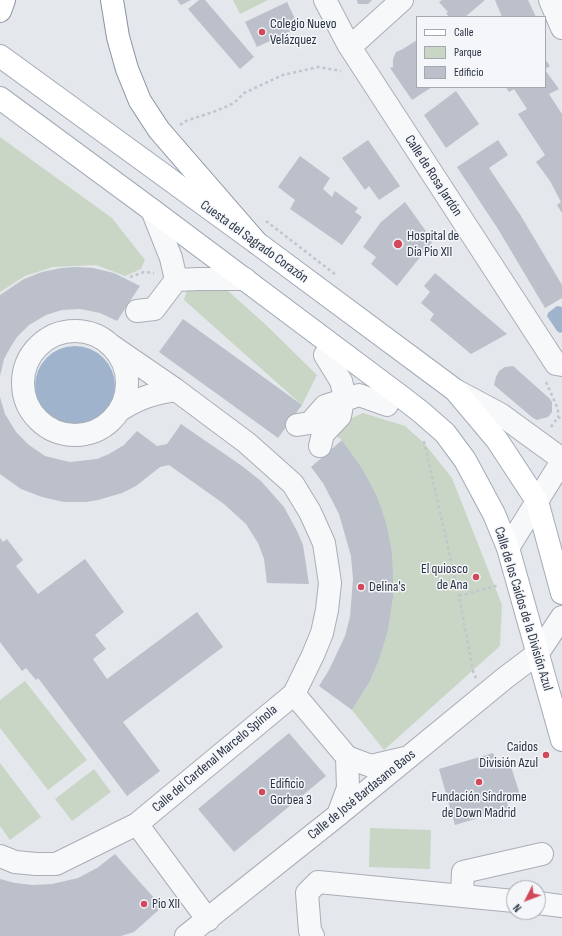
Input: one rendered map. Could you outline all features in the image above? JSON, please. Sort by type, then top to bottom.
[{"type":"main road","points":[[0,11],[4,0]]},
{"type":"main road","points":[[112,0],[118,37],[127,69],[140,101],[159,130],[257,243]]},
{"type":"main road","name":"Cuesta del Sagrado Corazón","points":[[7,61],[257,243],[455,390],[497,440],[537,501]]},
{"type":"main road","points":[[0,98],[245,279],[323,345],[421,412]]},
{"type":"main road","name":"Calle de los Caídos de la División Azul","points":[[421,412],[444,433],[465,460],[494,514],[508,548],[562,740]]},
{"type":"main road","points":[[537,501],[562,593]]},
{"type":"street","name":"Calle de Rosa Jardón","points":[[324,0],[349,47],[556,364],[562,365]]},
{"type":"street","points":[[349,47],[402,0]]},
{"type":"street","points":[[550,0],[562,28]]},
{"type":"street","points":[[137,311],[154,309],[167,276],[171,258],[152,210]]},
{"type":"street","points":[[167,276],[199,279],[245,279]]},
{"type":"street","name":"Calle del Cardenal Marcelo Spínola","points":[[0,856],[15,862],[56,864],[137,824],[294,694],[313,656],[322,633],[327,610],[330,583],[324,543],[310,512],[293,484],[247,443],[176,390],[95,334],[78,330],[61,332],[46,339],[33,351],[25,366],[22,383],[25,400],[33,415],[45,426],[61,434],[78,436],[94,432],[109,423],[120,410],[131,403],[152,394],[176,390]]},
{"type":"street","name":"Calle del Cardenal Marcelo Spínola","points":[[109,344],[121,358],[127,375],[126,393],[120,410]]},
{"type":"street","points":[[320,446],[336,407],[323,345]]},
{"type":"street","points":[[455,390],[500,414],[562,460],[508,548]]},
{"type":"street","points":[[297,425],[310,423],[336,407],[367,408],[387,405],[398,409],[421,412]]},
{"type":"street","name":"Calle de José Bardasano Baos","points":[[186,936],[208,920],[538,653],[562,617]]},
{"type":"street","points":[[294,694],[347,757],[371,766],[410,757]]},
{"type":"street","points":[[338,815],[348,788],[347,757]]},
{"type":"street","points":[[137,824],[208,920]]},
{"type":"street","points":[[462,896],[463,872],[542,854]]},
{"type":"street","points":[[313,936],[310,931],[307,893],[318,882],[506,900]]},
{"type":"street","points":[[546,905],[562,906]]},
{"type":"path","points":[[186,121],[234,103],[244,93],[283,75],[318,67],[336,69],[348,73]]},
{"type":"path","points":[[130,277],[144,272],[167,276]]},
{"type":"path","points":[[546,381],[558,409],[558,417]]},
{"type":"path","points":[[424,439],[473,670],[476,678],[482,673]]},
{"type":"green space","points":[[233,0],[268,0],[240,14]]},
{"type":"green space","points":[[0,137],[112,218],[145,260],[141,269],[125,276],[96,265],[53,267],[25,276],[0,292]]},
{"type":"green space","points":[[188,287],[227,290],[265,324],[317,375],[302,405],[184,300]]},
{"type":"green space","points":[[363,413],[405,426],[424,443],[452,478],[502,605],[500,646],[384,750],[352,710],[369,683],[379,660],[388,631],[393,598],[392,552],[377,496],[362,468],[342,440],[335,435],[350,419]]},
{"type":"green space","points":[[25,681],[87,760],[48,790],[0,728],[0,700]]},
{"type":"green space","points":[[0,763],[41,817],[10,840],[0,826]]},
{"type":"green space","points":[[94,769],[111,792],[72,821],[55,799]]},
{"type":"green space","points":[[370,828],[431,830],[430,869],[369,867]]},
{"type":"water","points":[[557,306],[562,307],[562,332],[560,333],[547,316],[548,313]]},
{"type":"water","points":[[75,346],[90,349],[103,358],[112,371],[115,386],[112,401],[103,414],[90,423],[75,426],[60,423],[47,414],[38,401],[35,386],[38,371],[47,358],[60,349]]},
{"type":"building","points":[[177,0],[191,0],[181,5]]},
{"type":"building","points":[[199,0],[205,0],[254,57],[240,69],[188,9]]},
{"type":"building","points":[[357,0],[372,0],[368,4],[358,4]]},
{"type":"building","points":[[442,0],[485,0],[466,16],[448,16],[446,13],[448,12],[439,2]]},
{"type":"building","points":[[495,0],[528,0],[536,16],[502,16]]},
{"type":"building","points":[[287,2],[299,27],[257,47],[245,22]]},
{"type":"building","points":[[416,41],[416,88],[430,88],[412,100],[390,68],[393,67],[393,59],[396,52]]},
{"type":"building","points":[[546,60],[550,66],[546,68]]},
{"type":"building","points":[[546,71],[559,89],[549,94],[562,114],[562,213],[557,205],[561,202],[550,181],[536,162],[545,155],[518,114],[527,109],[514,89],[509,92],[507,88],[546,88]]},
{"type":"building","points":[[456,91],[479,124],[446,148],[424,115]]},
{"type":"building","points":[[368,140],[400,186],[379,200],[369,186],[365,190],[342,158]]},
{"type":"building","points":[[498,140],[508,155],[489,168],[521,216],[562,285],[562,298],[545,308],[498,229],[457,167]]},
{"type":"building","points":[[300,156],[330,178],[323,189],[332,197],[335,191],[358,208],[355,212],[362,217],[342,245],[290,209],[295,200],[278,187]]},
{"type":"building","name":"Hospital de Día Pio XII","points":[[405,202],[433,241],[397,286],[371,264],[376,257],[363,247],[381,222]]},
{"type":"building","points":[[76,267],[93,268],[114,273],[140,286],[117,321],[100,313],[80,309],[62,310],[46,315],[29,325],[17,337],[10,348],[4,359],[0,376],[0,295],[24,279],[42,272]]},
{"type":"building","points":[[435,273],[507,334],[471,354],[430,320],[434,314],[421,303],[430,292],[424,286]]},
{"type":"building","points":[[183,319],[302,405],[278,438],[159,352]]},
{"type":"building","points":[[513,366],[552,402],[552,412],[548,417],[537,420],[533,418],[494,385],[499,371],[505,367]]},
{"type":"building","points":[[0,397],[5,414],[16,432],[29,445],[45,456],[70,462],[97,459],[109,454],[124,445],[137,431],[157,446],[167,444],[181,424],[261,481],[284,507],[303,545],[309,584],[267,583],[264,559],[258,543],[246,524],[224,504],[169,465],[160,467],[136,486],[122,493],[86,502],[64,502],[42,497],[21,489],[0,474]]},
{"type":"building","points":[[342,440],[362,468],[377,496],[386,523],[392,552],[393,573],[393,598],[388,631],[379,660],[369,683],[352,710],[319,686],[329,670],[345,636],[350,617],[353,579],[351,556],[339,514],[323,483],[311,467]]},
{"type":"building","points":[[0,538],[3,542],[7,539],[23,560],[16,566],[38,594],[85,559],[124,612],[95,635],[106,649],[93,659],[107,679],[197,612],[223,647],[123,722],[160,771],[127,796],[38,678],[36,680],[26,668],[22,671],[0,642]]},
{"type":"building","name":"Edificio Gorbea 3","points":[[289,733],[326,776],[234,852],[198,809]]},
{"type":"building","name":"Fundación Síndrome de Down Madrid","points":[[493,753],[497,764],[509,760],[520,795],[506,799],[509,809],[455,825],[439,769]]},
{"type":"building","points":[[115,854],[162,907],[134,932],[121,936],[0,936],[0,879],[15,883],[33,885],[52,884],[78,878],[97,868]]},
{"type":"place","name":"Colegio Nuevo Velázquez","points":[[262,32]]},
{"type":"place","name":"Hospital de Día Pio XII","points":[[398,244]]},
{"type":"place","name":"El quiosco de Ana","points":[[476,577]]},
{"type":"place","name":"Delina's","points":[[361,587]]},
{"type":"place","name":"Caidos División Azul","points":[[546,755]]},
{"type":"place","name":"Fundación Síndrome de Down Madrid","points":[[479,782]]},
{"type":"place","name":"Edificio Gorbea 3","points":[[262,792]]},
{"type":"place","name":"Pio XII","points":[[144,904]]}]
